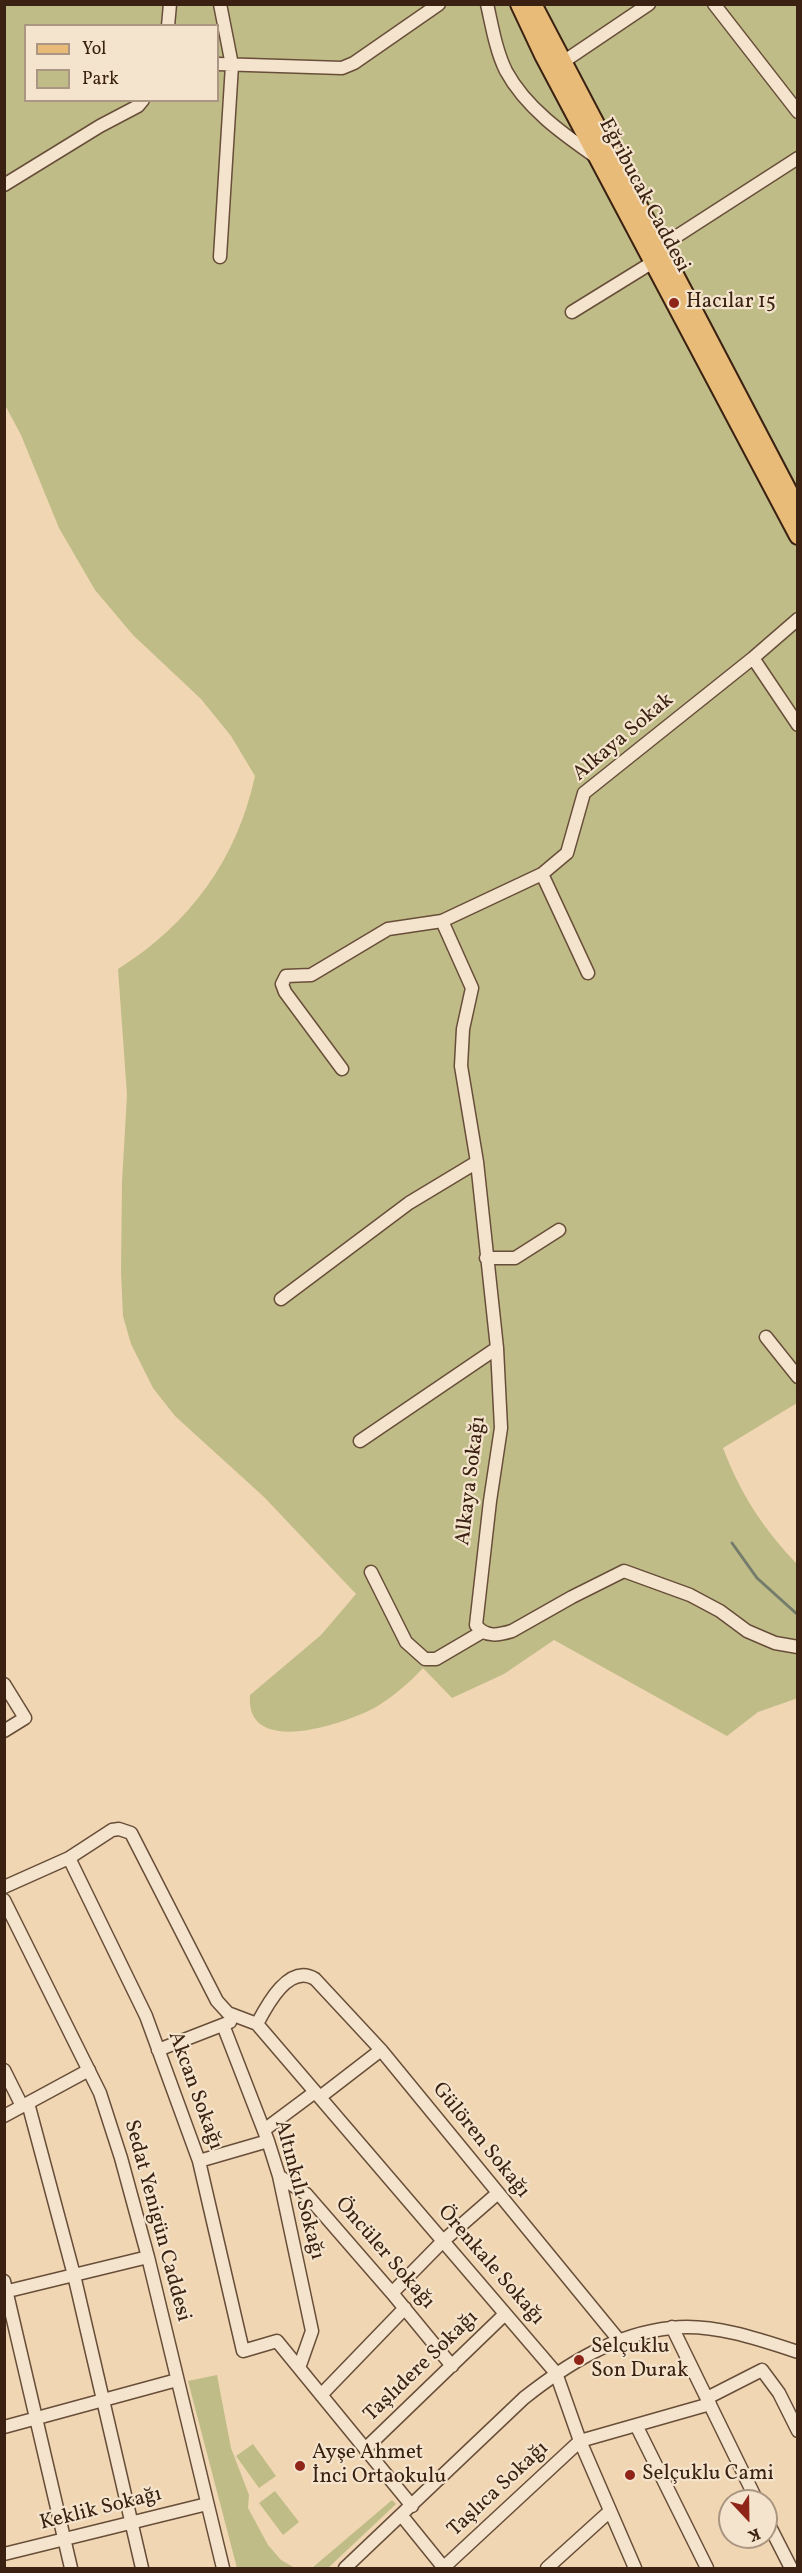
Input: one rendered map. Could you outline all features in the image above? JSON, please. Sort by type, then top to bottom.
[{"type":"main road","name":"Eğribucak Caddesi","points":[[519,4],[599,160],[656,254],[798,509]]},
{"type":"main road","name":"Eğribucak Caddesi","points":[[533,4],[798,536]]},
{"type":"street","points":[[168,24],[170,4]]},
{"type":"street","points":[[220,4],[232,65],[220,257]]},
{"type":"street","points":[[219,64],[342,68],[354,63],[440,4]]},
{"type":"street","points":[[487,4],[506,71],[525,98],[560,132],[599,160]]},
{"type":"street","points":[[563,62],[649,4]]},
{"type":"street","points":[[714,4],[798,112]]},
{"type":"street","points":[[4,185],[99,126],[138,106],[141,102]]},
{"type":"street","points":[[572,312],[798,158]]},
{"type":"street","name":"Alkaya Sokak","points":[[342,1069],[285,992],[283,979],[288,975],[311,975],[388,929],[442,921],[542,874],[567,853],[584,793],[753,658],[798,619]]},
{"type":"street","points":[[753,658],[798,725]]},
{"type":"street","points":[[542,874],[588,973]]},
{"type":"street","name":"Alkaya Sokağı","points":[[442,921],[472,988],[463,1029],[461,1066],[477,1162],[497,1348],[501,1428],[476,1617],[476,1625],[482,1632]]},
{"type":"street","points":[[281,1299],[409,1203],[477,1162]]},
{"type":"street","points":[[486,1258],[515,1258],[560,1230]]},
{"type":"street","points":[[766,1337],[798,1377]]},
{"type":"street","points":[[360,1441],[497,1348]]},
{"type":"street","points":[[371,1572],[406,1642],[425,1659],[436,1659],[482,1632],[501,1634],[512,1631],[624,1571],[690,1595],[720,1611],[747,1631],[775,1643],[798,1647]]},
{"type":"street","points":[[4,1684],[25,1718],[4,1731]]},
{"type":"street","points":[[4,1887],[69,1858],[112,1830],[119,1829],[131,1833],[217,2001],[228,2013],[257,2024]]},
{"type":"street","name":"Akcan Sokağı","points":[[69,1858],[146,2016],[200,2161],[243,2351],[277,2341],[299,2367]]},
{"type":"street","name":"Sedat Yenigün Caddesi","points":[[4,1900],[100,2093],[121,2158],[148,2257],[223,2568]]},
{"type":"street","name":"Gülören Sokağı","points":[[257,2024],[268,2003],[294,1977],[305,1975],[315,1979],[381,2050],[618,2339]]},
{"type":"street","points":[[158,2050],[239,2019]]},
{"type":"street","name":"Örenkale Sokağı","points":[[257,2024],[556,2373],[580,2441],[635,2568]]},
{"type":"street","name":"Altınkılı Sokağı","points":[[223,2025],[279,2176],[312,2331],[299,2367]]},
{"type":"street","points":[[200,2161],[266,2136],[317,2094],[381,2050]]},
{"type":"street","points":[[4,2070],[25,2105],[74,2275],[142,2568]]},
{"type":"street","points":[[4,2116],[89,2070]]},
{"type":"street","name":"Öncüler Sokağı","points":[[279,2176],[306,2194],[452,2366]]},
{"type":"street","points":[[392,2293],[443,2241],[498,2193]]},
{"type":"street","points":[[71,2568],[5,2288],[74,2275],[148,2257]]},
{"type":"street","points":[[321,2394],[405,2308]]},
{"type":"street","name":"Taşlıdere Sokağı","points":[[366,2449],[506,2314]]},
{"type":"street","points":[[672,2327],[751,2489]]},
{"type":"street","points":[[351,2566],[524,2398],[556,2373],[618,2339],[672,2327],[716,2330],[798,2352]]},
{"type":"street","points":[[299,2367],[412,2506]]},
{"type":"street","points":[[580,2441],[708,2401],[762,2370],[779,2393],[798,2431]]},
{"type":"street","points":[[4,2427],[177,2379]]},
{"type":"street","points":[[636,2425],[707,2568]]},
{"type":"street","name":"Taşlıca Sokağı","points":[[444,2568],[580,2441]]},
{"type":"street","name":"Keklik Sokağı","points":[[4,2554],[207,2504]]},
{"type":"street","points":[[547,2568],[610,2511]]},
{"type":"street","points":[[402,2516],[444,2568]]},
{"type":"street","points":[[778,2544],[790,2568]]},
{"type":"green space","points":[[4,5],[797,5],[797,1403],[723,1448],[745,1496],[774,1538],[797,1564],[798,1698],[758,1712],[727,1736],[554,1640],[504,1674],[452,1698],[423,1668],[401,1689],[376,1707],[322,1727],[300,1731],[280,1731],[264,1726],[253,1715],[250,1695],[321,1635],[356,1594],[264,1497],[175,1416],[153,1388],[131,1344],[123,1316],[121,1271],[122,1182],[127,1095],[118,969],[167,932],[207,887],[236,835],[255,776],[231,736],[201,699],[133,635],[95,590],[59,528],[21,435],[5,405]]},
{"type":"green space","points":[[217,2375],[231,2448],[249,2495],[248,2508],[268,2545],[281,2560],[295,2568],[237,2568],[188,2381]]},
{"type":"green space","points":[[253,2444],[276,2476],[259,2488],[236,2456]]},
{"type":"green space","points":[[275,2491],[299,2522],[283,2535],[259,2503]]},
{"type":"green space","points":[[392,2500],[396,2504],[328,2568],[312,2568]]},
{"type":"waterway","points":[[732,1543],[757,1578],[798,1615]]},
{"type":"place","name":"Hacılar 15","points":[[674,303]]},
{"type":"place","name":"Selçuklu Son Durak","points":[[579,2360]]},
{"type":"place","name":"Ayşe Ahmet İnci Ortaokulu","points":[[300,2466]]},
{"type":"place","name":"Selçuklu Cami","points":[[630,2475]]}]
